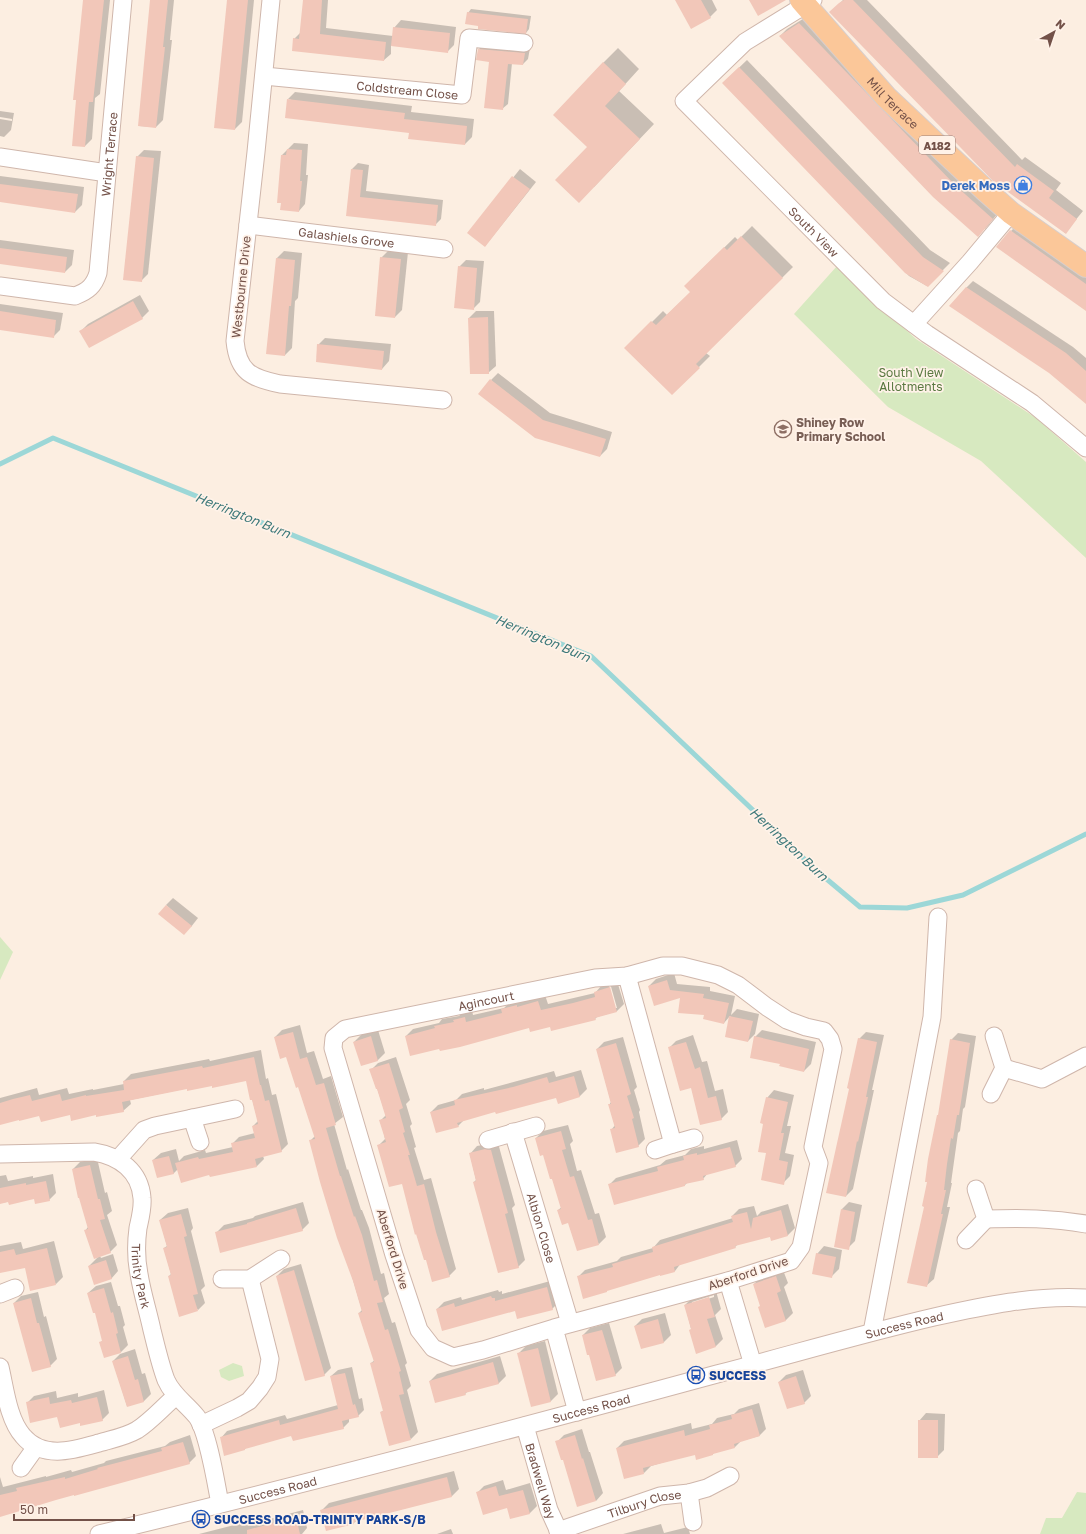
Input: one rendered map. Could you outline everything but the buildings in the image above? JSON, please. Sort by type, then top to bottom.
[{"type":"main road","name":"Mill Terrace","points":[[806,2],[886,97],[1011,213],[1086,266]]},
{"type":"street","name":"Wright Terrace","points":[[0,286],[75,296],[86,292],[94,284],[98,273],[124,0]]},
{"type":"street","name":"Westbourne Drive","points":[[271,0],[235,341],[236,355],[242,367],[252,376],[264,381],[280,384],[443,400]]},
{"type":"street","name":"South View","points":[[806,2],[745,42],[684,101],[883,301],[914,324],[1032,403],[1086,448]]},
{"type":"street","name":"Coldstream Close","points":[[264,76],[462,95],[469,38],[524,43]]},
{"type":"street","points":[[0,158],[108,173]]},
{"type":"street","points":[[914,324],[970,262],[1011,213]]},
{"type":"street","name":"Galashiels Grove","points":[[248,225],[444,249]]},
{"type":"street","points":[[872,1332],[932,1017],[938,917]]},
{"type":"street","name":"Agincourt","points":[[345,1029],[594,978],[627,976],[663,966],[682,966],[718,975],[738,985],[787,1020],[806,1027],[824,1031],[830,1039]]},
{"type":"street","points":[[627,976],[673,1144]]},
{"type":"street","name":"Aberford Drive","points":[[345,1029],[334,1038],[333,1048],[394,1255],[419,1330],[433,1348],[454,1357],[483,1350],[570,1323],[728,1281],[791,1261],[801,1247],[819,1163],[813,1147],[832,1049],[830,1039]]},
{"type":"street","points":[[991,1094],[1004,1068],[994,1036]]},
{"type":"street","points":[[1004,1068],[1042,1079],[1086,1056]]},
{"type":"street","points":[[118,1159],[144,1130],[155,1126],[235,1109]]},
{"type":"street","points":[[192,1118],[200,1142]]},
{"type":"street","points":[[488,1140],[536,1126]]},
{"type":"street","name":"Albion Close","points":[[513,1132],[570,1323]]},
{"type":"street","points":[[655,1150],[694,1138]]},
{"type":"street","name":"Trinity Park","points":[[0,1154],[94,1152],[107,1154],[118,1159],[128,1167],[136,1178],[141,1189],[142,1200],[136,1241],[138,1273],[161,1365],[166,1380],[176,1396],[197,1417],[204,1429],[220,1504]]},
{"type":"street","points":[[976,1189],[986,1219]]},
{"type":"street","points":[[966,1240],[986,1219],[1059,1219],[1086,1224]]},
{"type":"street","points":[[222,1279],[250,1279],[281,1259]]},
{"type":"street","points":[[201,1425],[237,1408],[249,1400],[260,1388],[267,1376],[270,1359],[250,1279]]},
{"type":"street","points":[[728,1281],[753,1365]]},
{"type":"street","name":"Success Road","points":[[99,1534],[526,1426],[872,1332],[957,1312],[1001,1305],[1039,1299],[1086,1298]]},
{"type":"street","points":[[554,1328],[577,1412]]},
{"type":"street","points":[[0,1367],[13,1421],[23,1436],[36,1447],[54,1452],[71,1450],[119,1437],[136,1430],[176,1396]]},
{"type":"street","name":"Bradwell Way","points":[[526,1426],[549,1510],[559,1532]]},
{"type":"street","points":[[21,1468],[36,1447]]},
{"type":"street","name":"Tilbury Close","points":[[559,1532],[660,1496],[689,1493],[707,1488],[730,1476]]},
{"type":"street","points":[[689,1493],[693,1522]]},
{"type":"green space","name":"South View Allotments","points":[[837,266],[916,339],[1036,418],[1086,462],[1086,558],[981,461],[888,407],[794,314]]},
{"type":"green space","points":[[0,937],[13,952],[0,980]]},
{"type":"green space","points":[[233,1363],[242,1366],[244,1376],[229,1381],[221,1377],[219,1370]]},
{"type":"green space","points":[[1077,1492],[1086,1493],[1086,1534],[1040,1534],[1046,1518],[1062,1518]]},
{"type":"waterway","name":"Herrington Burn","points":[[0,464],[53,438],[591,656],[817,871],[860,907],[907,908],[963,895],[1086,834]]},
{"type":"place","name":"Derek Moss","points":[[1023,185]]},
{"type":"place","name":"Shiney Row Primary School","points":[[783,429]]},
{"type":"place","name":"SUCCESS","points":[[696,1375]]},
{"type":"place","name":"SUCCESS ROAD-TRINITY PARK-S/B","points":[[201,1519]]}]
